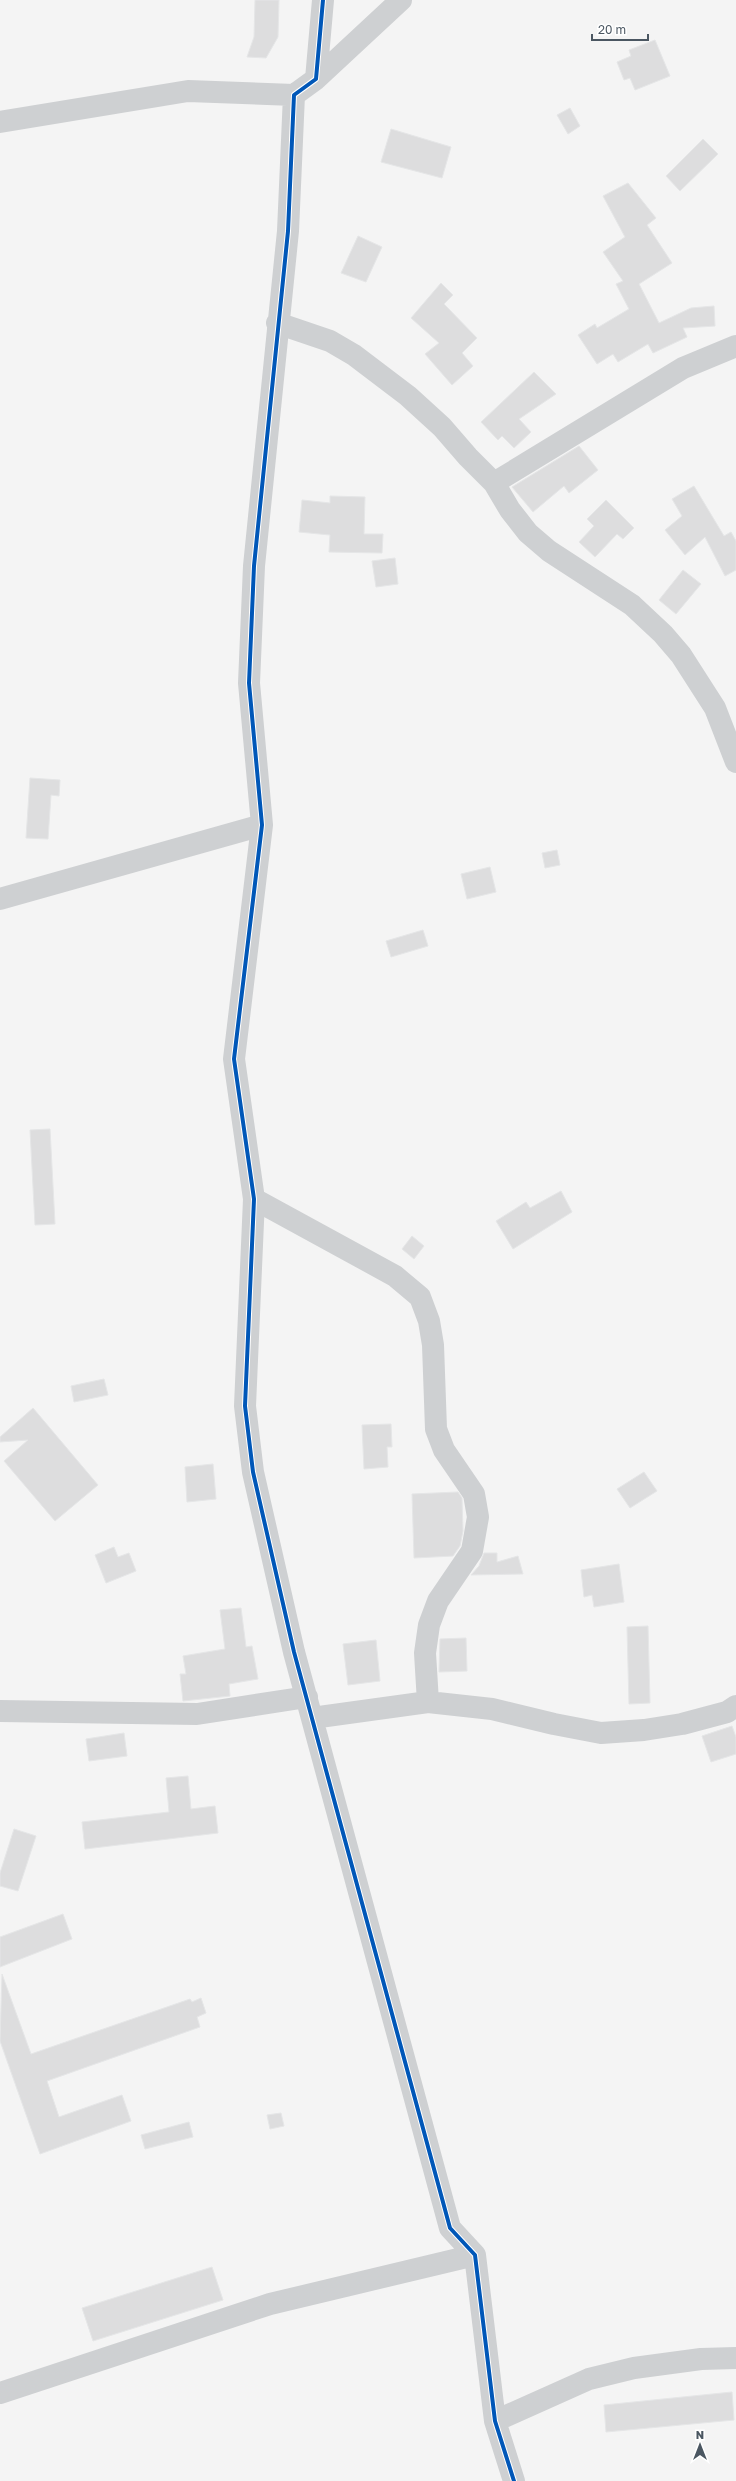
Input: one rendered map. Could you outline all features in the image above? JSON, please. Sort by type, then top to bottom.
[{"type":"street","points":[[316,79],[323,0]]},
{"type":"street","points":[[0,122],[188,91],[294,94],[316,79],[402,0]]},
{"type":"street","points":[[294,94],[288,231],[277,323],[254,566],[249,683],[262,825],[234,1058],[254,1199],[246,1406],[253,1472],[294,1652],[310,1707],[375,1957],[450,2228],[475,2255],[495,2421],[514,2481]]},
{"type":"street","points":[[277,323],[330,341],[377,372],[442,427],[468,457],[494,483],[510,510],[528,534],[549,551],[632,605],[663,634],[681,655],[714,708],[736,762]]},
{"type":"street","points":[[494,483],[683,368],[736,346]]},
{"type":"street","points":[[0,899],[262,825]]},
{"type":"street","points":[[254,1199],[395,1276],[420,1297],[429,1321],[433,1345],[436,1429],[444,1450],[474,1494],[478,1517],[472,1550],[438,1601],[429,1625],[425,1653],[428,1702]]},
{"type":"street","points":[[0,1711],[197,1714],[428,1702],[492,1709],[554,1724],[601,1732],[644,1730],[682,1724],[727,1712],[736,1706]]},
{"type":"street","points":[[0,2393],[270,2304],[475,2255]]},
{"type":"street","points":[[495,2421],[589,2379],[634,2368],[701,2359],[736,2358]]},
{"type":"building","points":[[255,0],[279,0],[278,37],[266,58],[247,57],[254,37]]},
{"type":"building","points":[[655,40],[670,76],[635,90],[630,78],[624,80],[617,62],[631,56],[629,50]]},
{"type":"building","points":[[570,108],[580,126],[568,134],[557,115]]},
{"type":"building","points":[[391,129],[451,147],[442,178],[381,162]]},
{"type":"building","points":[[703,139],[718,154],[680,191],[666,176]]},
{"type":"building","points":[[628,183],[656,218],[647,225],[672,263],[639,284],[659,323],[691,308],[714,306],[715,326],[683,328],[687,337],[653,353],[648,344],[618,362],[613,354],[597,364],[578,335],[595,324],[597,328],[629,309],[616,284],[623,281],[603,252],[625,237],[603,196]]},
{"type":"building","points":[[358,236],[382,247],[366,282],[341,273]]},
{"type":"building","points":[[441,283],[453,295],[444,304],[477,338],[462,353],[473,366],[452,385],[425,354],[439,343],[411,318]]},
{"type":"building","points":[[534,372],[556,394],[519,419],[531,432],[514,448],[502,436],[498,440],[481,422]]},
{"type":"building","points":[[579,446],[598,470],[569,493],[564,486],[533,512],[512,487]]},
{"type":"building","points":[[694,486],[724,536],[731,532],[736,541],[736,570],[725,576],[705,537],[685,555],[665,530],[682,516],[672,499]]},
{"type":"building","points":[[330,496],[365,497],[364,534],[383,534],[382,553],[329,552],[330,535],[299,532],[302,500],[330,503]]},
{"type":"building","points":[[606,500],[634,528],[623,539],[617,534],[595,557],[579,542],[594,526],[587,519]]},
{"type":"building","points":[[395,558],[398,584],[376,587],[372,561]]},
{"type":"building","points":[[683,570],[701,584],[676,614],[659,600]]},
{"type":"building","points":[[30,778],[60,780],[59,796],[51,795],[48,839],[26,838]]},
{"type":"building","points":[[557,850],[560,865],[545,868],[542,853]]},
{"type":"building","points":[[490,867],[496,892],[467,899],[461,874]]},
{"type":"building","points":[[423,930],[428,946],[391,957],[386,941]]},
{"type":"building","points":[[50,1129],[55,1224],[35,1225],[30,1130]]},
{"type":"building","points":[[561,1191],[572,1212],[513,1249],[496,1221],[526,1202],[530,1208]]},
{"type":"building","points":[[412,1236],[424,1246],[414,1259],[402,1249]]},
{"type":"building","points":[[104,1379],[108,1395],[74,1402],[71,1386]]},
{"type":"building","points":[[33,1408],[98,1485],[55,1521],[4,1461],[28,1440],[0,1442],[0,1437]]},
{"type":"building","points":[[391,1424],[392,1447],[387,1447],[388,1467],[364,1469],[362,1425]]},
{"type":"building","points":[[213,1464],[216,1499],[187,1502],[185,1467]]},
{"type":"building","points":[[644,1472],[657,1491],[630,1508],[617,1489]]},
{"type":"building","points":[[458,1492],[462,1498],[463,1531],[460,1546],[453,1556],[414,1558],[412,1494]]},
{"type":"building","points":[[114,1547],[118,1557],[129,1553],[136,1571],[106,1583],[95,1555]]},
{"type":"building","points":[[484,1553],[497,1553],[497,1562],[518,1556],[523,1574],[471,1575],[479,1566]]},
{"type":"building","points":[[619,1564],[624,1602],[594,1607],[592,1595],[584,1597],[581,1570]]},
{"type":"building","points":[[241,1608],[246,1647],[252,1646],[258,1679],[229,1684],[230,1696],[183,1701],[180,1674],[186,1674],[183,1656],[225,1649],[220,1610]]},
{"type":"building","points":[[648,1626],[650,1703],[629,1704],[627,1627]]},
{"type":"building","points":[[466,1638],[467,1671],[439,1672],[440,1639]]},
{"type":"building","points":[[376,1640],[380,1681],[348,1685],[343,1644]]},
{"type":"building","points":[[732,1726],[736,1737],[736,1754],[711,1762],[702,1736]]},
{"type":"building","points":[[124,1733],[127,1756],[89,1761],[86,1739]]},
{"type":"building","points":[[188,1776],[191,1809],[215,1806],[218,1833],[85,1849],[82,1822],[169,1812],[166,1778]]},
{"type":"building","points":[[14,1829],[36,1836],[18,1891],[0,1886],[0,1873]]},
{"type":"building","points":[[63,1914],[72,1939],[0,1967],[0,1937]]},
{"type":"building","points":[[2,1974],[31,2054],[190,1999],[192,2002],[201,1998],[206,2013],[197,2017],[200,2027],[47,2081],[59,2117],[122,2095],[131,2121],[40,2154],[0,2041]]},
{"type":"building","points":[[281,2113],[284,2126],[270,2129],[267,2115]]},
{"type":"building","points":[[189,2122],[193,2137],[145,2149],[141,2135]]},
{"type":"building","points":[[212,2267],[223,2300],[93,2341],[82,2308]]},
{"type":"building","points":[[732,2392],[734,2420],[606,2432],[604,2405]]},
{"type":"cycle path","points":[[323,0],[316,79],[294,95],[288,231],[254,566],[249,683],[262,825],[234,1059],[254,1199],[245,1406],[253,1472],[294,1652],[450,2228],[475,2255],[495,2421],[514,2481]]}]
